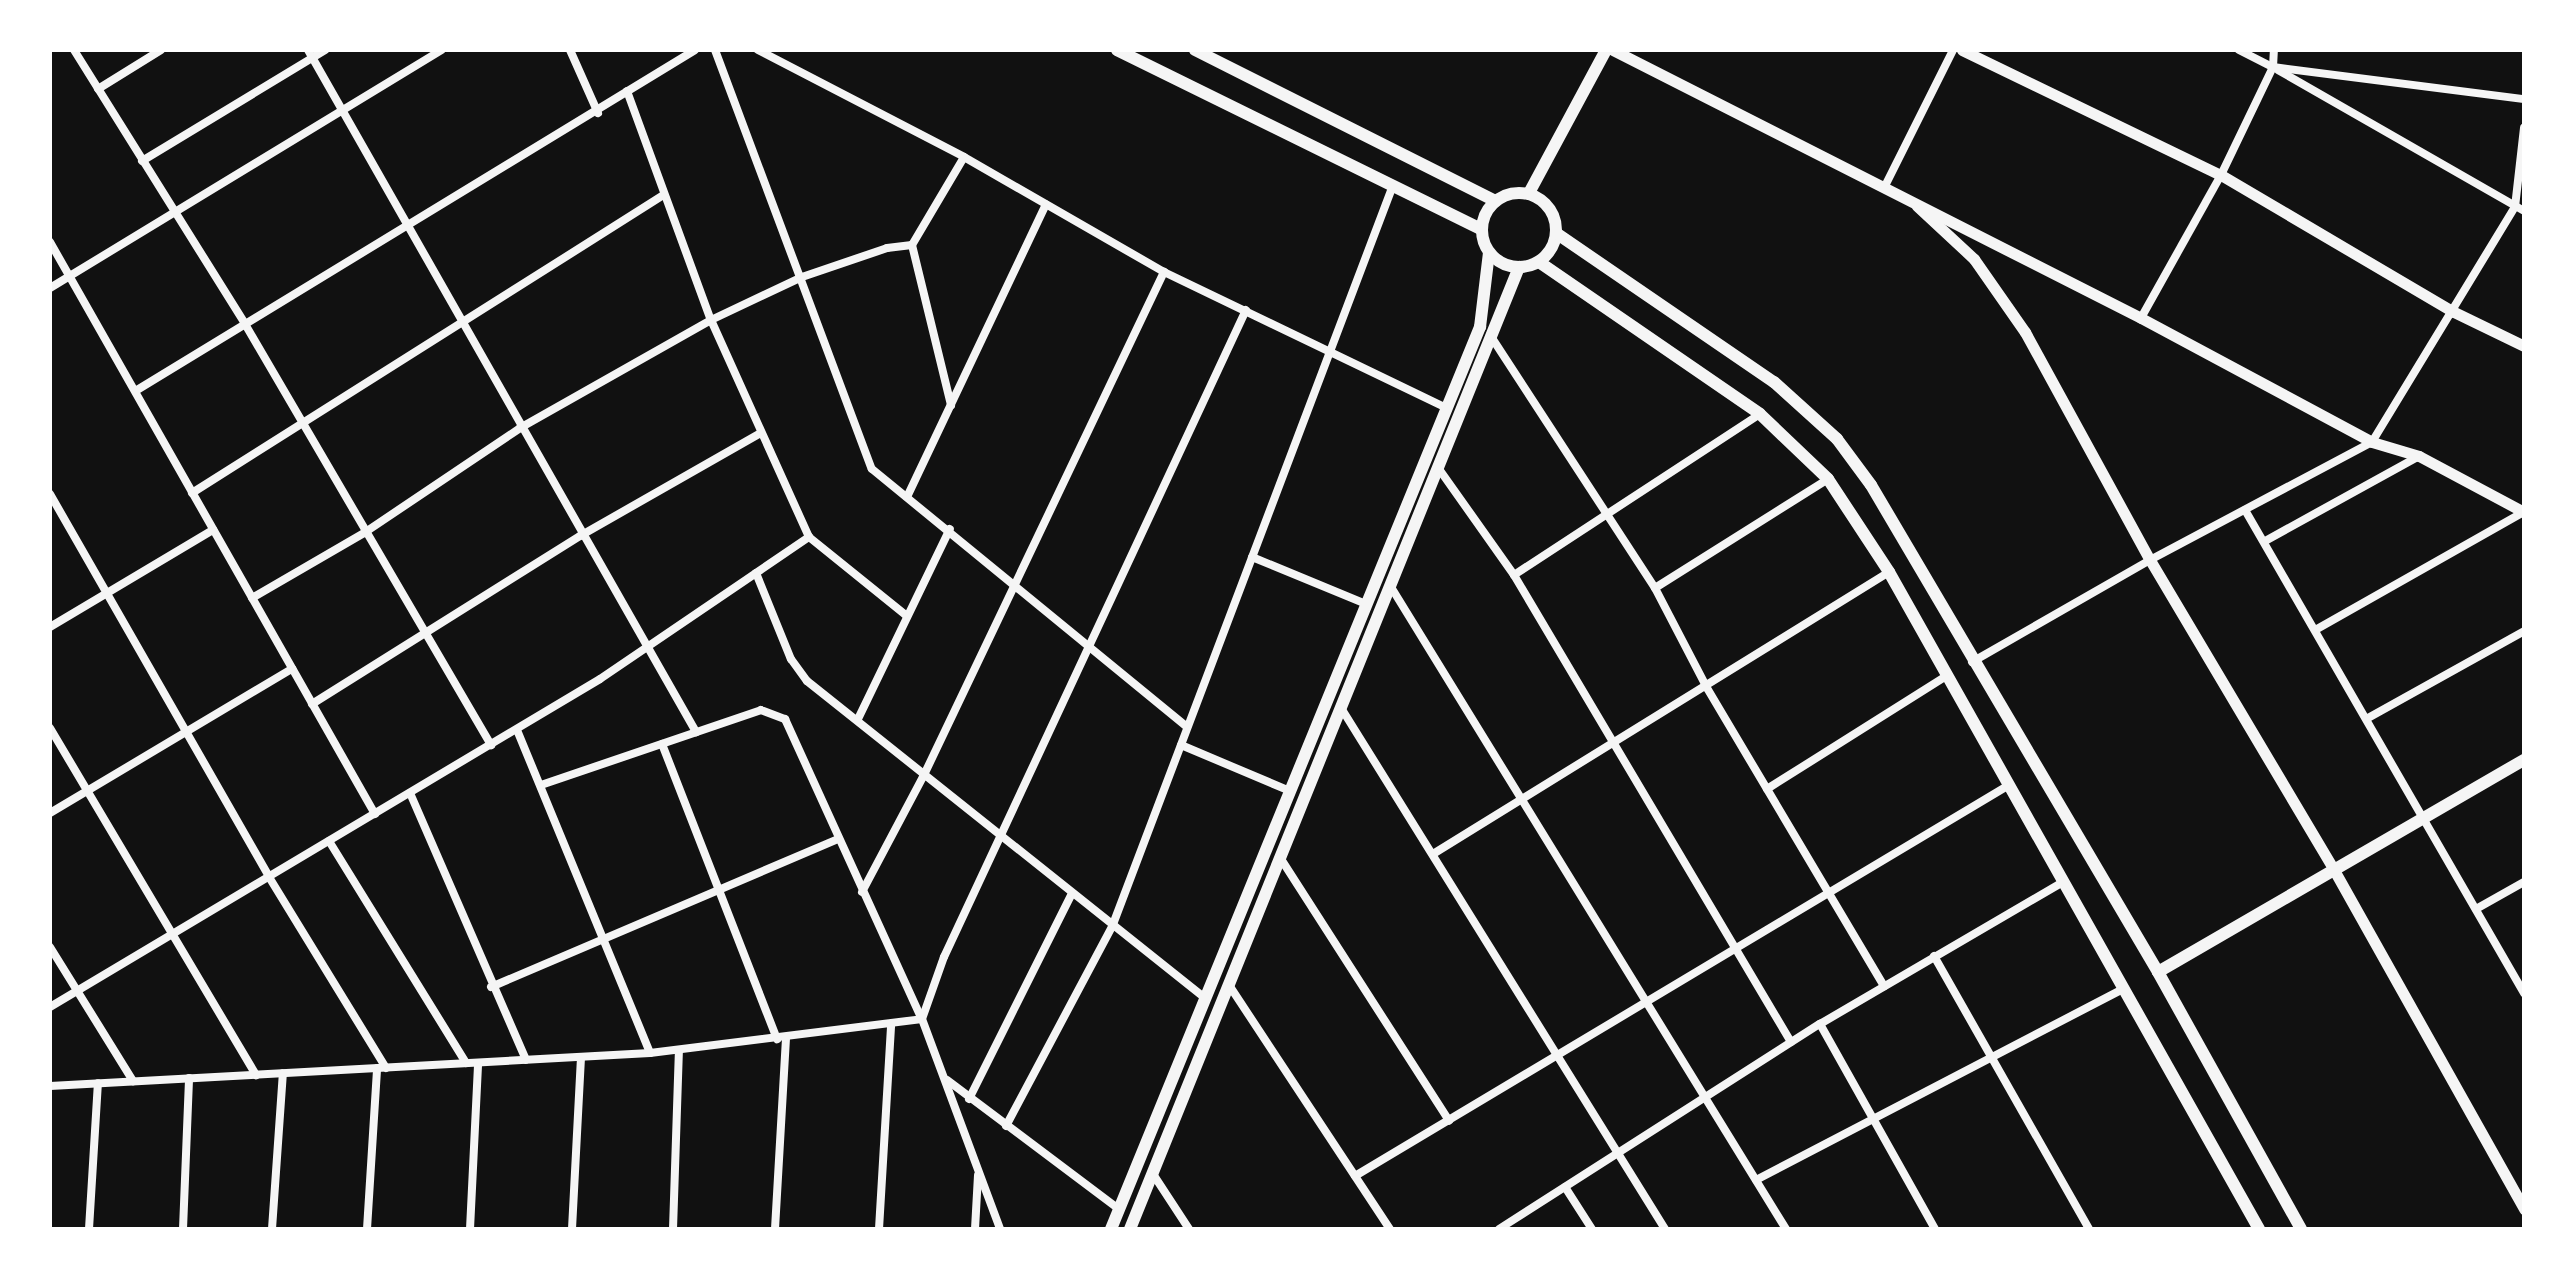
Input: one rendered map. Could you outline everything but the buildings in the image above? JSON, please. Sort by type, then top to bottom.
[{"type":"main road","points":[[1117,50],[1392,188],[1481,229]]},
{"type":"main road","points":[[1195,50],[1495,201],[1529,193],[1546,204],[1556,233],[1774,382],[1837,439],[1871,485],[1972,662],[2158,972],[2301,1229]]},
{"type":"main road","points":[[1529,193],[1606,50]]},
{"type":"main road","points":[[1111,1229],[1480,327],[1489,253],[1481,229],[1495,201]]},
{"type":"main road","points":[[1489,253],[1519,267],[1539,262],[1556,233]]},
{"type":"main road","points":[[1539,262],[1760,414],[1828,479],[1889,572],[2259,1229]]},
{"type":"main road","points":[[1130,1229],[1343,711],[1519,267]]},
{"type":"main road","points":[[2158,972],[2524,760]]},
{"type":"street","points":[[74,50],[245,324],[364,533],[491,745]]},
{"type":"street","points":[[98,89],[161,50]]},
{"type":"street","points":[[142,161],[310,54],[325,50]]},
{"type":"street","points":[[50,288],[340,108],[441,50]]},
{"type":"street","points":[[570,50],[598,113]]},
{"type":"street","points":[[715,50],[872,469],[950,529],[1187,727]]},
{"type":"street","points":[[758,50],[964,157],[1164,272],[1331,349],[1446,408]]},
{"type":"street","points":[[1613,50],[2141,318],[2372,442],[2419,456],[2524,512]]},
{"type":"street","points":[[1884,188],[1953,50]]},
{"type":"street","points":[[1962,50],[2221,175],[2454,312],[2524,346]]},
{"type":"street","points":[[2239,50],[2520,209]]},
{"type":"street","points":[[2141,318],[2221,175],[2273,67],[2274,50]]},
{"type":"street","points":[[137,390],[598,113],[689,51]]},
{"type":"street","points":[[310,54],[409,224],[460,323],[580,536],[696,732]]},
{"type":"street","points":[[2273,67],[2524,99]]},
{"type":"street","points":[[627,91],[662,196],[711,320],[759,434],[809,537],[907,616]]},
{"type":"street","points":[[1972,662],[2150,560],[2372,442],[2520,209],[2524,128]]},
{"type":"street","points":[[951,405],[912,245],[964,157]]},
{"type":"street","points":[[1006,1126],[1112,927],[1392,188]]},
{"type":"street","points":[[192,493],[662,196]]},
{"type":"street","points":[[907,497],[1046,204]]},
{"type":"street","points":[[1917,206],[1974,259],[2025,332],[2150,560],[2334,870],[2524,1209]]},
{"type":"street","points":[[50,242],[137,390],[192,493],[375,814]]},
{"type":"street","points":[[252,598],[364,533],[520,428],[711,320],[802,277],[887,248],[912,245]]},
{"type":"street","points":[[862,892],[923,777],[1164,272]]},
{"type":"street","points":[[922,1019],[999,836],[1246,310]]},
{"type":"street","points":[[1492,338],[1609,513],[1655,588],[1707,688],[1884,986]]},
{"type":"street","points":[[1514,575],[1760,414]]},
{"type":"street","points":[[312,704],[426,636],[580,536],[759,434]]},
{"type":"street","points":[[2267,540],[2419,456]]},
{"type":"street","points":[[1439,469],[1514,575],[1733,952],[1791,1042]]},
{"type":"street","points":[[1655,588],[1828,479]]},
{"type":"street","points":[[50,494],[382,1068],[367,1229]]},
{"type":"street","points":[[2245,510],[2267,540],[2524,993]]},
{"type":"street","points":[[2317,629],[2524,512]]},
{"type":"street","points":[[858,719],[950,529]]},
{"type":"street","points":[[50,627],[213,530]]},
{"type":"street","points":[[50,1007],[517,730],[645,649],[809,537]]},
{"type":"street","points":[[1252,557],[1366,604]]},
{"type":"street","points":[[1433,854],[1707,688],[1889,572]]},
{"type":"street","points":[[756,573],[797,671],[858,719],[923,777],[1205,998]]},
{"type":"street","points":[[1391,587],[1786,1229]]},
{"type":"street","points":[[2368,718],[2524,631]]},
{"type":"street","points":[[50,813],[292,669]]},
{"type":"street","points":[[1767,789],[1948,675]]},
{"type":"street","points":[[541,785],[761,710],[785,719],[922,1019],[1000,1229]]},
{"type":"street","points":[[1343,711],[1559,1054],[1615,1155],[1665,1229]]},
{"type":"street","points":[[50,728],[170,936],[256,1075]]},
{"type":"street","points":[[517,730],[650,1053]]},
{"type":"street","points":[[662,744],[781,1038],[775,1229]]},
{"type":"street","points":[[1181,745],[1290,791]]},
{"type":"street","points":[[1355,1176],[2009,785]]},
{"type":"street","points":[[410,793],[491,987],[526,1060]]},
{"type":"street","points":[[491,987],[838,839]]},
{"type":"street","points":[[329,841],[466,1063]]},
{"type":"street","points":[[1281,859],[1449,1121]]},
{"type":"street","points":[[1499,1229],[1820,1024],[2063,882]]},
{"type":"street","points":[[2476,909],[2524,882]]},
{"type":"street","points":[[969,1099],[1071,895]]},
{"type":"street","points":[[50,947],[133,1081]]},
{"type":"street","points":[[1934,956],[2089,1229]]},
{"type":"street","points":[[1229,985],[1390,1229]]},
{"type":"street","points":[[1756,1180],[2123,989]]},
{"type":"street","points":[[50,1086],[650,1053],[922,1019]]},
{"type":"street","points":[[879,1229],[891,1024]]},
{"type":"street","points":[[1820,1024],[1935,1229]]},
{"type":"street","points":[[673,1229],[679,1050]]},
{"type":"street","points":[[572,1229],[581,1057]]},
{"type":"street","points":[[470,1229],[478,1063]]},
{"type":"street","points":[[272,1229],[283,1073]]},
{"type":"street","points":[[944,1077],[969,1099],[1119,1209]]},
{"type":"street","points":[[183,1229],[189,1078]]},
{"type":"street","points":[[89,1229],[98,1083]]},
{"type":"street","points":[[975,1229],[979,1170]]},
{"type":"street","points":[[1153,1174],[1189,1229]]},
{"type":"street","points":[[1565,1187],[1592,1229]]}]
